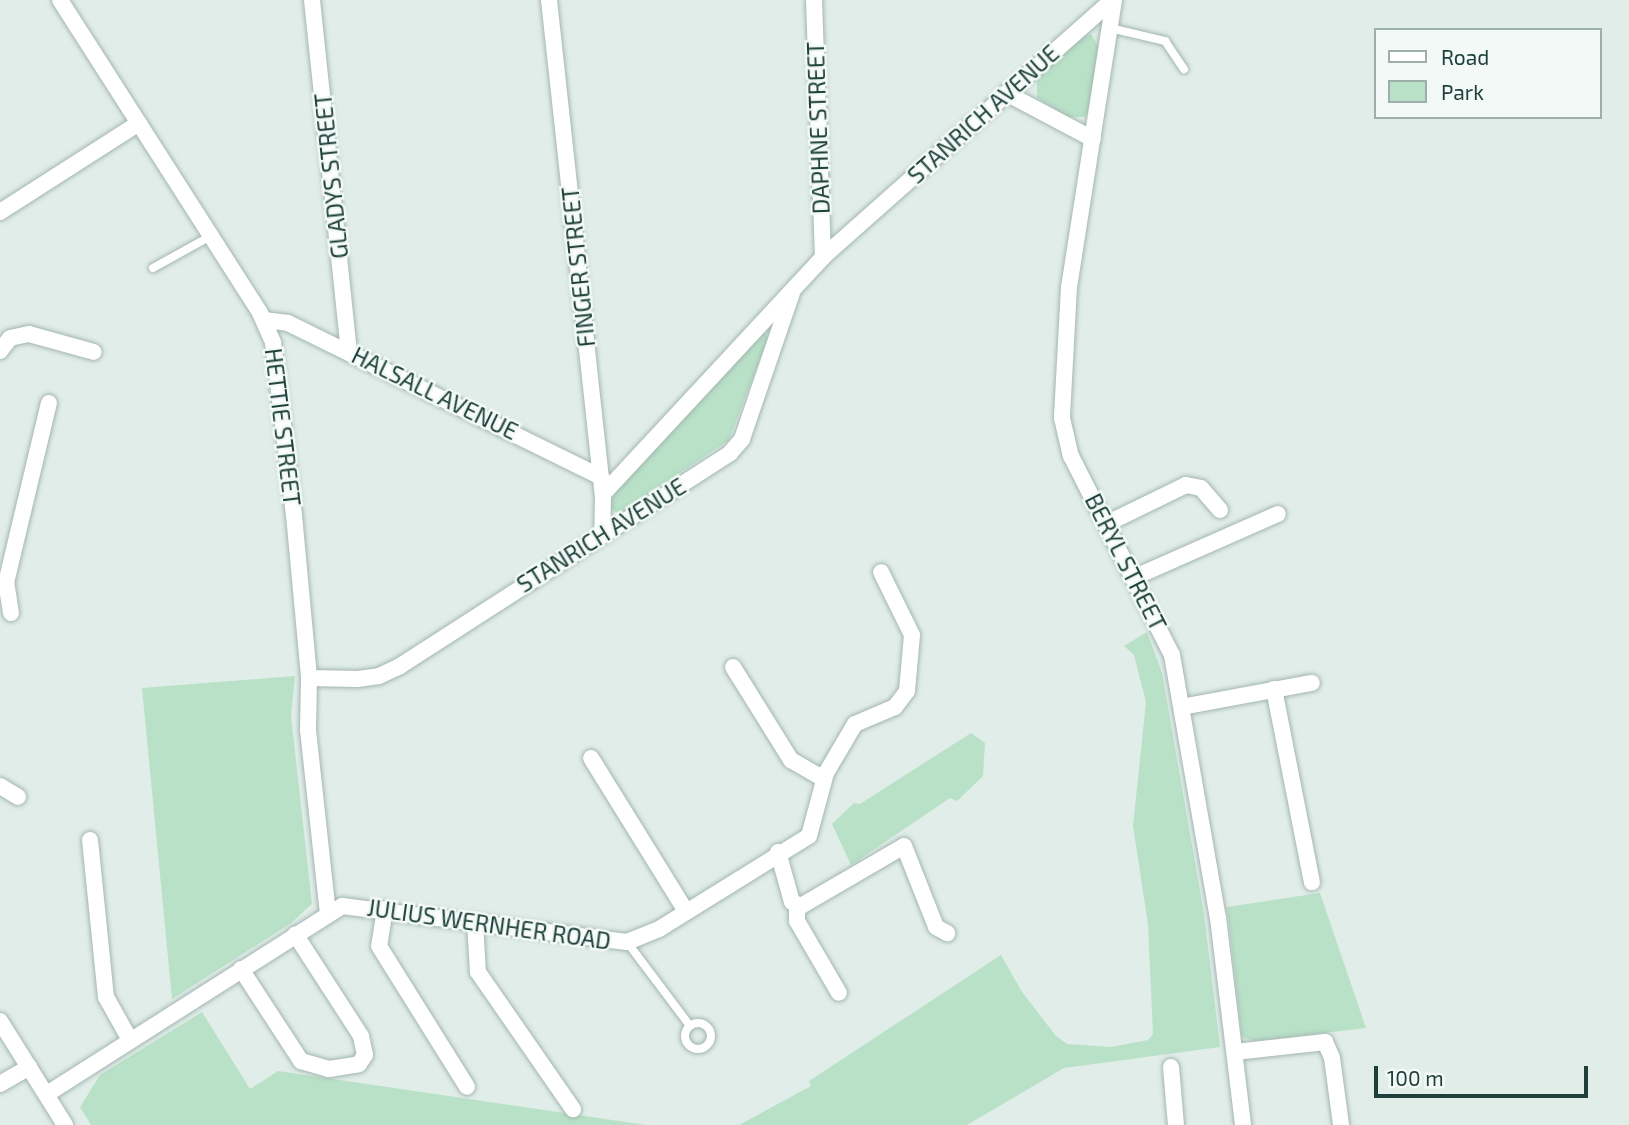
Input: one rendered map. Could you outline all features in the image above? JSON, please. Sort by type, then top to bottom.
[{"type":"street","name":"HETTIE STREET","points":[[60,0],[264,320],[276,359],[309,678],[308,730],[328,913]]},
{"type":"street","name":"GLADYS STREET","points":[[312,0],[349,352]]},
{"type":"street","name":"FINGER STREET","points":[[549,0],[603,494],[602,534]]},
{"type":"street","name":"DAPHNE STREET","points":[[814,0],[823,257]]},
{"type":"street","name":"STANRICH AVENUE","points":[[603,494],[823,257],[1113,0]]},
{"type":"street","name":"BERYL STREET","points":[[1113,0],[1069,287],[1062,407],[1071,456],[1167,643],[1182,707],[1235,1052],[1243,1125]]},
{"type":"street","points":[[1006,93],[1093,139]]},
{"type":"street","points":[[0,212],[139,123]]},
{"type":"street","name":"STANRICH AVENUE","points":[[309,678],[358,678],[392,670],[738,446],[794,288]]},
{"type":"street","name":"HALSALL AVENUE","points":[[264,320],[288,323],[601,477]]},
{"type":"street","points":[[0,351],[10,338],[29,334],[94,352]]},
{"type":"street","points":[[9,614],[3,583],[50,403]]},
{"type":"street","points":[[1106,524],[1186,485],[1201,488],[1220,510]]},
{"type":"street","points":[[1135,577],[1278,514]]},
{"type":"street","name":"JULIUS WERNHER ROAD","points":[[47,1094],[328,913],[347,905],[627,942],[643,938],[778,852],[812,834],[824,779],[855,724],[895,707],[906,696],[913,642],[881,572]]},
{"type":"street","points":[[733,667],[791,760],[824,779]]},
{"type":"street","points":[[1182,707],[1312,683]]},
{"type":"street","points":[[1274,689],[1312,882]]},
{"type":"street","points":[[592,758],[686,911]]},
{"type":"street","points":[[0,786],[18,797]]},
{"type":"street","points":[[90,840],[106,997],[130,1040]]},
{"type":"street","points":[[797,906],[904,846],[936,927],[947,933]]},
{"type":"street","points":[[778,852],[797,906],[797,921],[839,993]]},
{"type":"street","points":[[385,909],[379,946],[467,1087]]},
{"type":"street","points":[[475,922],[478,972],[573,1110]]},
{"type":"street","points":[[241,969],[301,1061],[329,1069],[359,1063],[365,1055],[362,1036],[295,934]]},
{"type":"street","points":[[0,1021],[65,1125]]},
{"type":"street","points":[[1235,1052],[1322,1041],[1332,1058],[1341,1125]]},
{"type":"street","points":[[0,1084],[29,1067]]},
{"type":"street","points":[[1171,1067],[1176,1125]]},
{"type":"lane","points":[[1110,28],[1165,41],[1184,69]]},
{"type":"lane","points":[[153,268],[211,236]]},
{"type":"lane","points":[[627,942],[690,1026]]},
{"type":"green space","points":[[1091,34],[1098,46],[1090,105],[1085,117],[1068,117],[1037,98],[1037,79],[1078,39]]},
{"type":"green space","points":[[763,331],[768,338],[729,440],[618,514],[611,508],[612,497],[619,485]]},
{"type":"green space","points":[[1147,632],[1162,673],[1204,914],[1220,1047],[1064,1068],[967,1125],[739,1125],[811,1086],[809,1081],[1001,955],[1022,992],[1056,1036],[1067,1044],[1111,1047],[1148,1040],[1153,1034],[1148,924],[1133,826],[1146,702],[1134,655],[1124,646]]},
{"type":"green space","points":[[295,676],[291,716],[312,904],[291,923],[172,999],[142,688]]},
{"type":"green space","points":[[971,733],[985,743],[983,776],[957,801],[950,798],[851,865],[832,824],[854,803],[860,804]]},
{"type":"green space","points":[[1320,893],[1366,1028],[1255,1041],[1242,1037],[1227,907]]},
{"type":"green space","points":[[202,1012],[250,1089],[278,1071],[646,1125],[91,1125],[80,1107],[100,1075]]}]
